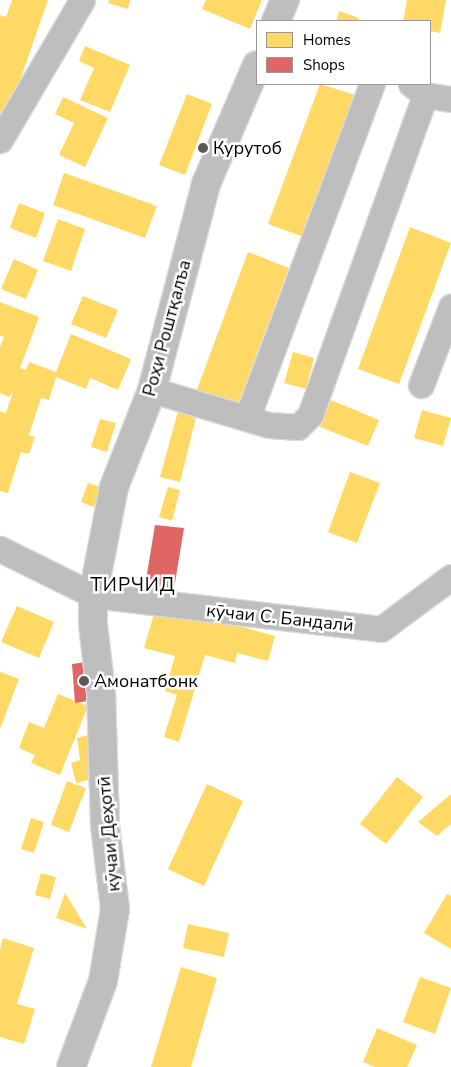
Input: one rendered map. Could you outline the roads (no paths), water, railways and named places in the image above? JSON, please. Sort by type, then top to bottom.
[{"type":"main road","points":[[276,20],[285,0]]},
{"type":"main road","name":"Роҳи Роштқалъа","points":[[93,595],[114,487],[152,390],[206,184],[256,67]]},
{"type":"main road","name":"кӯчаи Деҳотӣ","points":[[71,1067],[103,981],[115,909],[105,825],[101,692],[93,625],[93,595]]},
{"type":"street","points":[[0,140],[82,0]]},
{"type":"street","points":[[247,418],[372,85]]},
{"type":"street","points":[[152,390],[247,418],[298,427],[310,415],[418,89],[451,99]]},
{"type":"street","points":[[421,385],[451,306]]},
{"type":"street","name":"кӯчаи С. Бандалӣ","points":[[0,549],[93,595],[381,629],[451,577]]},
{"type":"place","name":"Курутоб","points":[[203,148]]},
{"type":"place","name":"Амонатбонк","points":[[84,681]]},
{"type":"district","name":"ТИРЧИД","points":[[133,586]]}]
